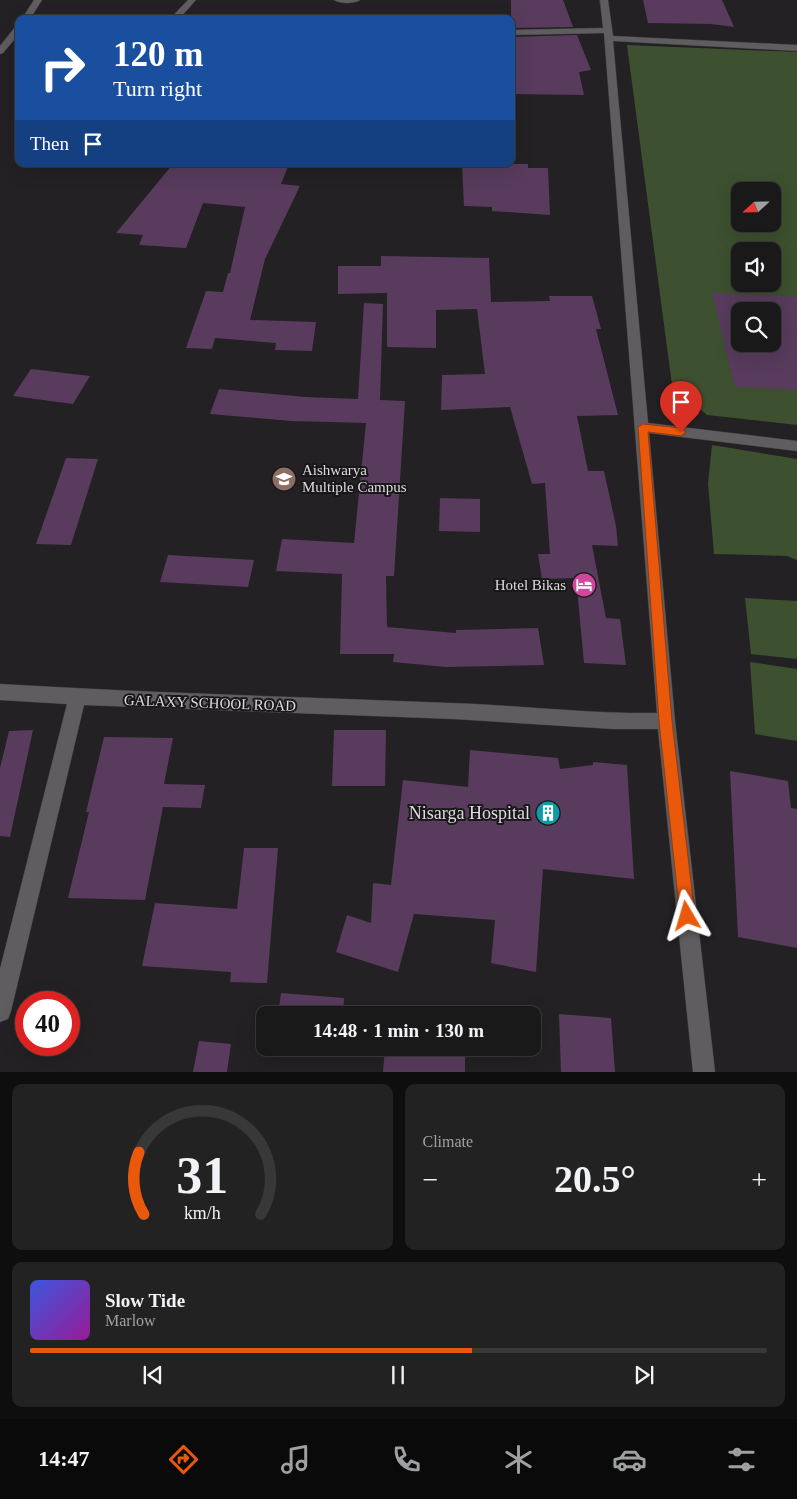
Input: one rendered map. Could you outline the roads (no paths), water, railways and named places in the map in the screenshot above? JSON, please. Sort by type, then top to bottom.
[{"type":"street","points":[[29,15],[38,0]]},
{"type":"street","points":[[178,15],[192,0]]},
{"type":"street","points":[[338,0],[356,0]]},
{"type":"street","points":[[604,0],[643,427],[666,721],[704,1072]]},
{"type":"street","points":[[0,51],[15,33]]},
{"type":"street","points":[[515,33],[608,34],[797,48]]},
{"type":"street","points":[[643,427],[797,446]]},
{"type":"street","name":"GALAXY SCHOOL ROAD","points":[[0,692],[77,697],[456,711],[624,722],[666,721]]},
{"type":"street","points":[[0,1010],[77,697]]},
{"type":"place","name":"Aishwarya Multiple Campus","points":[[284,479]]},
{"type":"place","name":"Hotel Bikas","points":[[584,585]]},
{"type":"place","name":"Nisarga Hospital","points":[[548,813]]}]
